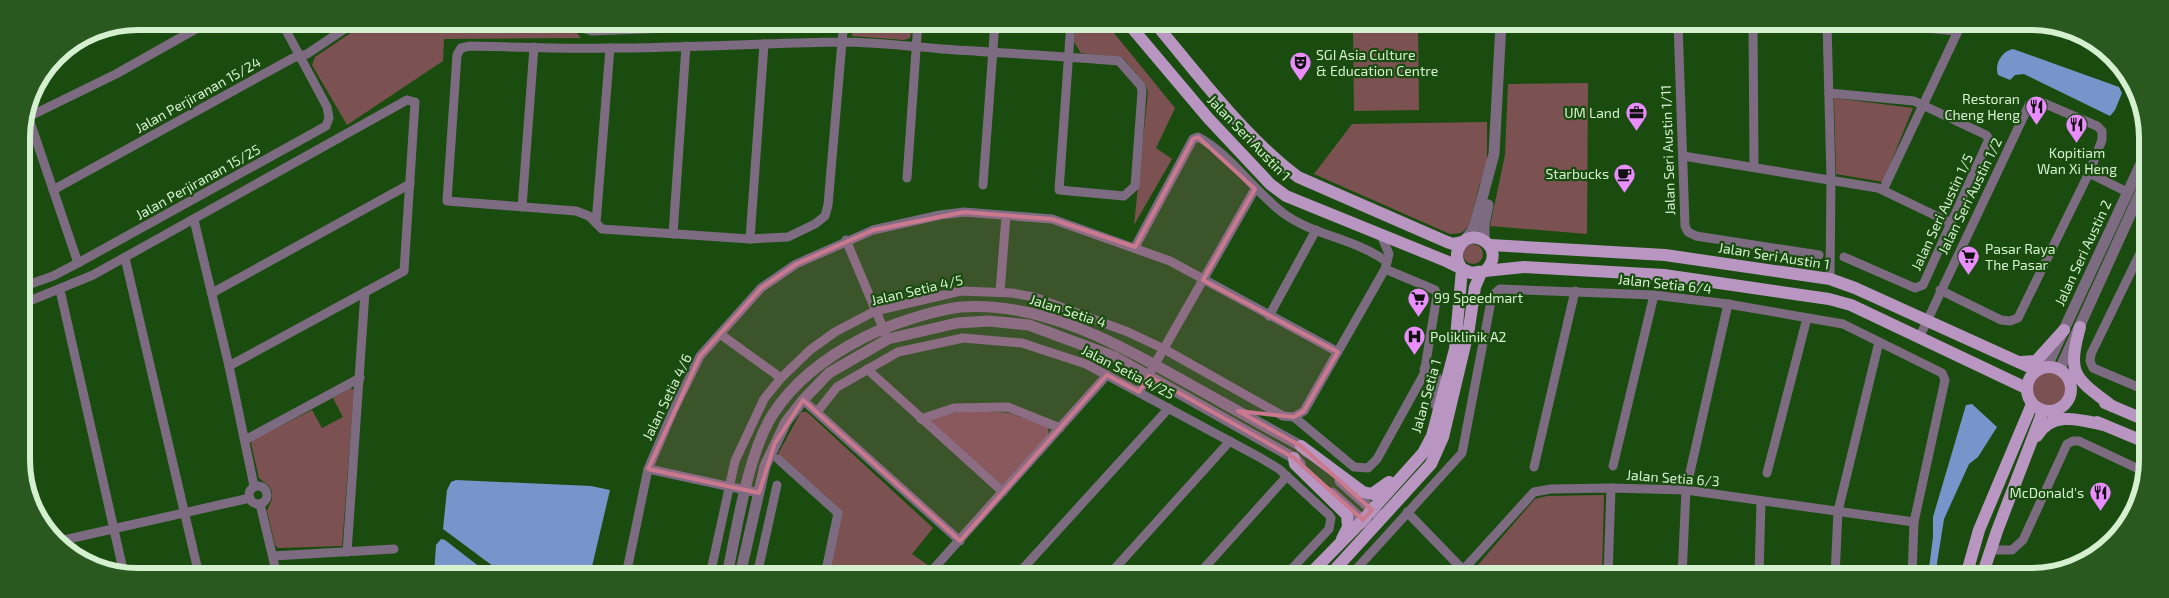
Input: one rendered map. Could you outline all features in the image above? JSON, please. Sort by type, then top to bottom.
[{"type":"main road","name":"Jalan Seri Austin 1","points":[[1134,30],[1208,118],[1270,184],[1296,202],[1462,268]]},
{"type":"main road","name":"Jalan Seri Austin 1","points":[[1161,30],[1219,99],[1278,162],[1298,177],[1447,242],[1453,244],[1465,240]]},
{"type":"main road","points":[[1483,272],[1489,267],[1493,256],[1487,243],[1472,238],[1465,240],[1457,253],[1458,262],[1462,268],[1471,274],[1524,267],[1664,275],[1820,297],[1851,305],[2026,388],[2038,407],[2050,411],[2063,406],[2068,401],[2071,386]]},
{"type":"main road","name":"Jalan Seri Austin 1","points":[[1487,243],[1665,255],[1830,279],[1855,288],[2018,362],[2042,368],[2060,369]]},
{"type":"main road","name":"Jalan Setia 1","points":[[1377,514],[1423,453],[1434,427],[1455,349],[1462,268]]},
{"type":"main road","name":"Jalan Setia 1","points":[[1317,568],[1431,464],[1443,438],[1469,328],[1475,288],[1483,272]]},
{"type":"main road","points":[[2080,327],[2073,353],[2075,372],[2086,386],[2112,406]]},
{"type":"main road","points":[[2018,362],[2036,361],[2064,330]]},
{"type":"main road","points":[[2026,388],[2029,378],[2042,368]]},
{"type":"main road","points":[[2060,369],[2071,386],[2139,417]]},
{"type":"main road","points":[[2011,381],[2022,398],[2024,423]]},
{"type":"main road","points":[[2063,406],[2139,439]]},
{"type":"main road","points":[[1968,568],[1979,530],[2024,423],[2038,407]]},
{"type":"main road","points":[[1985,568],[2022,462],[2038,407]]},
{"type":"main road","points":[[2022,462],[2041,429],[2053,421],[2077,419],[2104,425]]},
{"type":"main road","points":[[1301,446],[1363,492],[1372,494],[1378,492],[1423,453]]},
{"type":"main road","points":[[1294,458],[1295,464],[1347,514],[1348,527],[1345,536],[1315,568]]},
{"type":"main road","name":"Jalan Setia 1","points":[[1335,568],[1367,524]]},
{"type":"street","points":[[34,112],[116,74],[194,30]]},
{"type":"street","points":[[286,30],[300,56]]},
{"type":"street","name":"Jalan Perjiranan 15/24","points":[[53,190],[300,56],[342,30]]},
{"type":"street","points":[[585,30],[602,30]]},
{"type":"street","points":[[843,30],[842,42],[828,205],[825,216],[815,224],[788,236],[750,239],[602,229],[589,216],[576,212],[447,201],[457,55],[461,48],[470,46],[610,48],[842,42],[1069,58],[1119,61],[1140,86],[1142,92],[1135,186],[1124,196],[1059,190],[1069,58],[1071,30]]},
{"type":"street","points":[[907,178],[917,30]]},
{"type":"street","points":[[983,185],[994,30]]},
{"type":"street","points":[[1465,240],[1474,228],[1494,154],[1501,30]]},
{"type":"street","points":[[1487,243],[1484,224],[1499,152],[1507,30]]},
{"type":"street","name":"Jalan Seri Austin 1/11","points":[[1678,30],[1685,226],[1688,232],[1696,236],[1819,255]]},
{"type":"street","points":[[1752,30],[1754,167]]},
{"type":"street","points":[[1827,30],[1831,179],[1830,279]]},
{"type":"street","points":[[1883,190],[1958,32],[1939,30]]},
{"type":"street","points":[[750,239],[764,44]]},
{"type":"street","points":[[673,234],[686,46]]},
{"type":"street","points":[[522,207],[534,47]]},
{"type":"street","points":[[596,223],[610,48]]},
{"type":"street","name":"Jalan Perjiranan 15/25","points":[[30,284],[53,276],[78,263],[323,129],[328,122],[330,114],[328,107],[300,56]]},
{"type":"street","points":[[1830,93],[1914,101],[1923,106]]},
{"type":"street","points":[[30,301],[60,290],[125,258],[407,100],[411,100],[416,105],[404,271],[229,366]]},
{"type":"street","name":"Jalan Seri Austin 1/2","points":[[1919,338],[1940,290],[2029,106],[2035,102],[2041,102],[2097,126],[2102,130],[2102,140],[2089,173]]},
{"type":"street","name":"Jalan Seri Austin 1/5","points":[[1844,257],[1915,288],[1920,288],[1923,285],[1989,139],[1986,135],[1923,106]]},
{"type":"street","points":[[30,128],[78,263]]},
{"type":"street","points":[[1135,247],[1193,140],[1198,136],[1227,160],[1255,189],[1285,215],[1352,244],[1387,262],[1437,292],[1424,374],[1377,459],[1368,468],[1354,467],[1294,417],[1304,411],[1387,262],[1381,235]]},
{"type":"street","points":[[1683,156],[1831,179],[1883,190],[1951,223]]},
{"type":"street","name":"Jalan Seri Austin 2","points":[[2042,368],[2064,330],[2139,168]]},
{"type":"street","points":[[1940,290],[2001,320],[2010,321],[2018,318],[2089,173],[2128,192]]},
{"type":"street","points":[[212,293],[410,184]]},
{"type":"street","points":[[1139,392],[1255,189]]},
{"type":"street","name":"Jalan Seri Austin 2","points":[[2060,369],[2139,196]]},
{"type":"street","name":"Jalan Setia 4/6","points":[[627,568],[648,469],[700,356],[761,288],[796,264],[846,240],[873,230],[940,215],[964,212],[1052,219],[1170,261],[1338,352]]},
{"type":"street","points":[[1000,292],[1006,216]]},
{"type":"street","points":[[194,220],[245,440],[254,486],[250,491],[250,498],[254,503],[260,504],[266,499],[267,491],[261,486],[254,486]]},
{"type":"street","points":[[1269,316],[1316,230]]},
{"type":"street","points":[[846,240],[888,339]]},
{"type":"street","points":[[2139,255],[2091,354],[2090,361],[2093,368],[2139,387]]},
{"type":"street","points":[[125,258],[198,568]]},
{"type":"street","name":"Jalan Setia 6/4","points":[[1361,568],[1407,512],[1462,453],[1492,296],[1500,289],[1654,295],[1728,304],[1843,324],[1942,373],[1945,380],[1914,522],[1912,568]]},
{"type":"street","points":[[60,290],[122,567]]},
{"type":"street","name":"Jalan Setia 4/5","points":[[712,568],[735,461],[764,398],[781,378],[810,350],[835,332],[875,311],[961,291],[1000,292],[1034,297],[1128,332],[1164,349],[1282,416],[1294,417]]},
{"type":"street","points":[[1534,467],[1575,291]]},
{"type":"street","points":[[347,552],[365,292]]},
{"type":"street","points":[[1613,466],[1654,295]]},
{"type":"street","points":[[1682,568],[1686,490],[1728,304]]},
{"type":"street","name":"Jalan Setia 4","points":[[729,568],[754,456],[773,414],[793,390],[823,361],[882,328],[960,308],[1006,309],[1032,313],[1119,345],[1301,446],[1377,514]]},
{"type":"street","points":[[1767,473],[1806,318]]},
{"type":"street","name":"Jalan Setia 4","points":[[742,568],[765,466],[786,422],[803,400],[828,373],[888,339],[957,323],[989,321],[1029,325],[1115,357],[1294,458],[1367,524]]},
{"type":"street","points":[[720,334],[781,378]]},
{"type":"street","name":"Jalan Setia 4/25","points":[[817,412],[837,387],[898,352],[963,338],[1022,343],[1086,364],[1279,469],[1329,515],[1331,518],[1329,528],[1292,568]]},
{"type":"street","points":[[1835,568],[1838,511],[1879,342]]},
{"type":"street","points":[[867,369],[1003,492]]},
{"type":"street","points":[[1424,369],[1435,374],[1438,382],[1433,413],[1434,427]]},
{"type":"street","points":[[935,568],[1107,375]]},
{"type":"street","points":[[245,440],[360,378]]},
{"type":"street","points":[[803,400],[960,541]]},
{"type":"street","points":[[921,419],[954,408],[1008,407],[1060,428]]},
{"type":"street","points":[[1023,568],[1169,408]]},
{"type":"street","points":[[1991,550],[2012,550],[2023,540],[2067,444],[2073,440],[2139,469]]},
{"type":"street","points":[[1115,568],[1230,441]]},
{"type":"street","points":[[778,459],[836,511],[839,516],[827,568]]},
{"type":"street","points":[[648,469],[759,493]]},
{"type":"street","points":[[1205,568],[1287,476]]},
{"type":"street","points":[[759,568],[777,485]]},
{"type":"street","name":"Jalan Setia 6/3","points":[[1470,568],[1534,492],[1568,488],[1686,490],[1914,522]]},
{"type":"street","points":[[1608,568],[1611,488]]},
{"type":"street","points":[[66,540],[250,498]]},
{"type":"street","points":[[1759,568],[1761,501]]},
{"type":"street","points":[[260,504],[276,568]]},
{"type":"street","points":[[1407,512],[1461,568]]},
{"type":"street","points":[[273,556],[394,549]]},
{"type":"highlighted area","points":[[1198,137],[1255,189],[1203,280],[1338,352],[1304,411],[1294,417],[1238,411],[1301,446],[1372,510],[1363,520],[1294,458],[1149,376],[1139,392],[1107,375],[960,541],[803,400],[775,443],[759,493],[648,469],[700,356],[761,288],[796,264],[873,230],[964,212],[1052,219],[1135,247],[1193,139]]},
{"type":"shaded area","points":[[355,30],[547,30],[551,32],[554,30],[574,30],[581,38],[444,39],[443,61],[347,125],[312,65],[315,57]]},
{"type":"shaded area","points":[[853,30],[912,30],[910,38],[904,40],[852,36]]},
{"type":"shaded area","points":[[1075,30],[1112,30],[1175,108],[1156,148],[1172,159],[1134,225],[1148,92],[1145,84],[1123,58],[1081,53],[1074,42]]},
{"type":"shaded area","points":[[1353,30],[1418,30],[1419,110],[1354,111]]},
{"type":"shaded area","points":[[1588,83],[1587,234],[1490,226],[1505,155],[1508,84]]},
{"type":"shaded area","points":[[1834,98],[1913,108],[1883,182],[1836,174]]},
{"type":"shaded area","points":[[1487,122],[1487,166],[1479,186],[1469,226],[1461,233],[1450,234],[1314,174],[1352,124]]},
{"type":"shaded area","points":[[1473,244],[1480,247],[1483,254],[1480,261],[1473,264],[1466,261],[1463,254],[1466,247]]},
{"type":"shaded area","points":[[2049,372],[2061,377],[2066,389],[2061,401],[2049,406],[2037,401],[2032,389],[2037,377]]},
{"type":"shaded area","points":[[350,388],[354,390],[342,546],[278,548],[275,545],[267,511],[272,499],[272,491],[259,478],[251,443],[253,440],[312,410],[322,428],[343,417],[333,398]]},
{"type":"shaded area","points":[[969,410],[1009,413],[1048,427],[1048,436],[1003,486],[929,422],[937,416]]},
{"type":"shaded area","points":[[801,412],[807,412],[933,528],[912,554],[929,566],[927,568],[829,568],[840,509],[778,454]]},
{"type":"shaded area","points":[[1604,495],[1602,568],[1477,568],[1535,499],[1547,496]]},
{"type":"water","points":[[2013,49],[2119,87],[2122,93],[2115,110],[2110,116],[2024,74],[2015,75],[2010,80],[1998,75],[1998,62],[2002,55]]},
{"type":"water","points":[[1972,404],[1997,427],[1978,457],[1969,464],[1944,519],[1936,568],[1929,568],[1933,537],[1933,517],[1966,405]]},
{"type":"water","points":[[456,480],[591,486],[610,490],[592,568],[496,568],[443,529],[447,490],[451,482]]},
{"type":"water","points":[[441,539],[445,540],[481,568],[434,568],[436,545]]},
{"type":"place","name":"SGI Asia Culture & Education Centre","points":[[1300,82]]},
{"type":"place","name":"Restoran Cheng Heng","points":[[2036,126]]},
{"type":"place","name":"UM Land","points":[[1636,132]]},
{"type":"place","name":"Kopitiam Wan Xi Heng","points":[[2077,144]]},
{"type":"place","name":"Starbucks","points":[[1625,193]]},
{"type":"place","name":"Pasar Raya The Pasar","points":[[1969,276]]},
{"type":"place","name":"99 Speedmart","points":[[1418,317]]},
{"type":"place","name":"Poliklinik A2","points":[[1414,356]]},
{"type":"place","name":"McDonald's","points":[[2100,512]]}]
